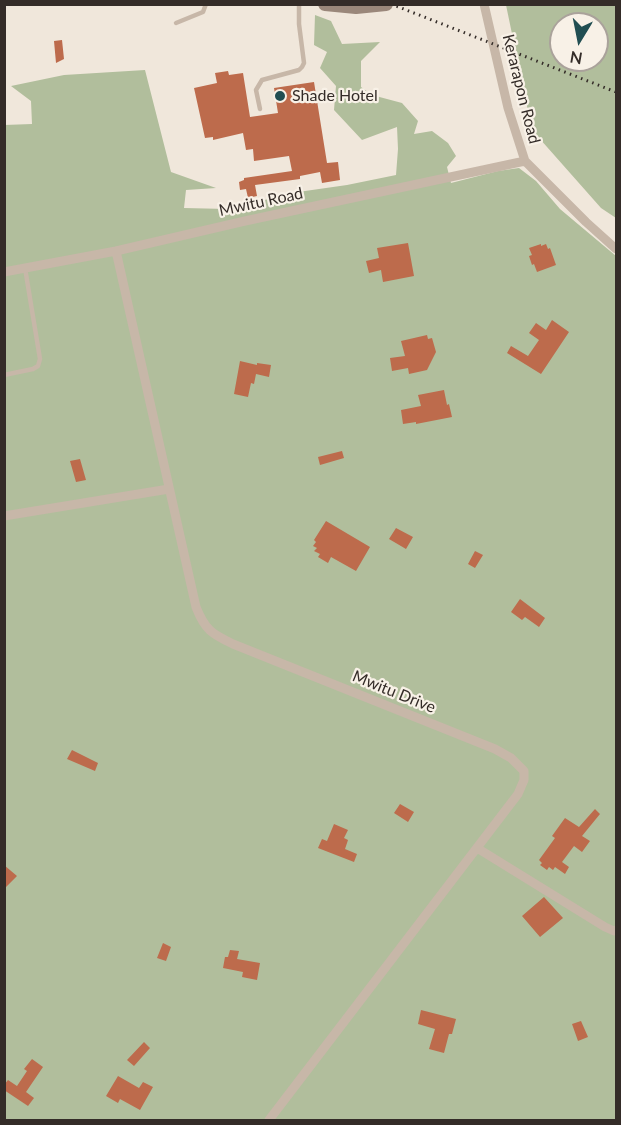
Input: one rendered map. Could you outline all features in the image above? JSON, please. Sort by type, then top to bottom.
[{"type":"main road","points":[[325,4],[356,7],[386,4]]},
{"type":"street","name":"Kerarapon Road","points":[[484,4],[508,108],[525,161],[616,249]]},
{"type":"street","name":"Mwitu Road","points":[[4,272],[116,251],[525,161]]},
{"type":"street","name":"Mwitu Drive","points":[[116,251],[196,608],[202,622],[214,635],[233,644],[495,749],[510,758],[524,771],[524,780],[518,794],[269,1120]]},
{"type":"street","points":[[4,516],[169,489]]},
{"type":"street","points":[[477,848],[605,927],[616,930]]},
{"type":"lane","points":[[176,23],[202,12],[206,4]]},
{"type":"lane","points":[[260,108],[256,90],[262,80],[299,70],[304,63],[299,4]]},
{"type":"lane","points":[[4,375],[33,369],[38,366],[40,359],[25,268]]},
{"type":"green space","points":[[506,5],[616,5],[616,218],[601,208],[532,130]]},
{"type":"green space","points":[[315,15],[331,21],[342,44],[380,42],[361,61],[361,87],[372,95],[402,103],[418,121],[414,134],[432,131],[448,143],[456,156],[447,167],[451,183],[519,168],[536,181],[560,209],[616,256],[616,1120],[5,1120],[4,125],[32,124],[31,101],[11,86],[64,75],[145,70],[171,172],[216,188],[186,190],[184,208],[227,209],[298,192],[396,175],[397,127],[362,140],[334,110],[336,86],[320,68],[327,52],[314,45]]},
{"type":"building","points":[[62,40],[64,59],[56,63],[54,41]]},
{"type":"building","points":[[228,71],[229,75],[243,73],[250,117],[278,113],[274,88],[314,82],[327,163],[338,162],[340,180],[322,183],[320,172],[300,176],[300,179],[255,185],[257,196],[248,198],[246,189],[240,190],[239,182],[244,178],[292,171],[289,156],[254,161],[253,149],[246,150],[243,133],[213,140],[213,137],[205,138],[194,88],[217,83],[215,73]]},
{"type":"building","points":[[408,243],[414,276],[383,282],[381,270],[369,273],[366,261],[379,258],[377,248]]},
{"type":"building","points":[[541,244],[541,246],[546,244],[548,249],[550,248],[556,265],[537,272],[529,256],[532,255],[529,248]]},
{"type":"building","points":[[552,320],[569,332],[541,374],[507,353],[511,346],[528,356],[539,340],[529,333],[536,323],[546,330]]},
{"type":"building","points":[[427,335],[428,339],[432,338],[436,352],[427,370],[409,374],[408,368],[392,371],[390,358],[405,356],[401,341]]},
{"type":"building","points":[[240,361],[271,365],[269,377],[256,374],[248,397],[234,394]]},
{"type":"building","points":[[444,390],[452,417],[416,424],[416,422],[403,424],[401,410],[421,406],[418,395]]},
{"type":"building","points":[[342,451],[344,458],[320,465],[318,457]]},
{"type":"building","points":[[80,459],[86,480],[76,482],[70,461]]},
{"type":"building","points":[[326,521],[370,547],[356,571],[331,557],[328,563],[318,557],[320,554],[314,551],[317,548],[313,546],[316,542],[314,540]]},
{"type":"building","points":[[396,528],[413,537],[406,549],[389,539]]},
{"type":"building","points":[[475,551],[483,555],[475,568],[468,564]]},
{"type":"building","points":[[520,599],[545,618],[539,627],[525,617],[522,620],[511,612]]},
{"type":"building","points":[[72,750],[98,763],[95,771],[67,759]]},
{"type":"building","points":[[400,804],[414,812],[408,822],[394,813]]},
{"type":"building","points":[[595,809],[600,814],[582,836],[590,841],[582,852],[574,846],[562,862],[569,867],[565,874],[555,867],[553,870],[549,867],[547,870],[540,865],[542,863],[539,860],[555,838],[552,836],[565,818],[579,827]]},
{"type":"building","points":[[334,824],[348,830],[344,838],[348,840],[345,849],[357,854],[354,862],[318,848],[322,839],[327,841]]},
{"type":"building","points":[[4,865],[17,876],[4,889]]},
{"type":"building","points":[[544,897],[563,918],[540,937],[522,916]]},
{"type":"building","points":[[163,943],[171,947],[166,961],[157,958]]},
{"type":"building","points":[[230,950],[239,951],[237,959],[260,963],[257,980],[242,977],[243,972],[223,968],[225,957],[228,957]]},
{"type":"building","points":[[421,1010],[456,1019],[444,1053],[429,1049],[435,1029],[418,1024]]},
{"type":"building","points":[[581,1021],[588,1037],[578,1041],[572,1024]]},
{"type":"building","points":[[144,1042],[150,1048],[134,1066],[127,1060]]},
{"type":"building","points":[[32,1059],[43,1067],[26,1092],[34,1098],[28,1106],[4,1090],[4,1085],[8,1080],[17,1086],[27,1071],[24,1069]]},
{"type":"building","points":[[118,1076],[139,1088],[143,1082],[153,1087],[140,1110],[120,1099],[118,1103],[106,1096]]},
{"type":"railway","points":[[391,4],[616,92]]},
{"type":"place","name":"Shade Hotel","points":[[280,96]]}]
